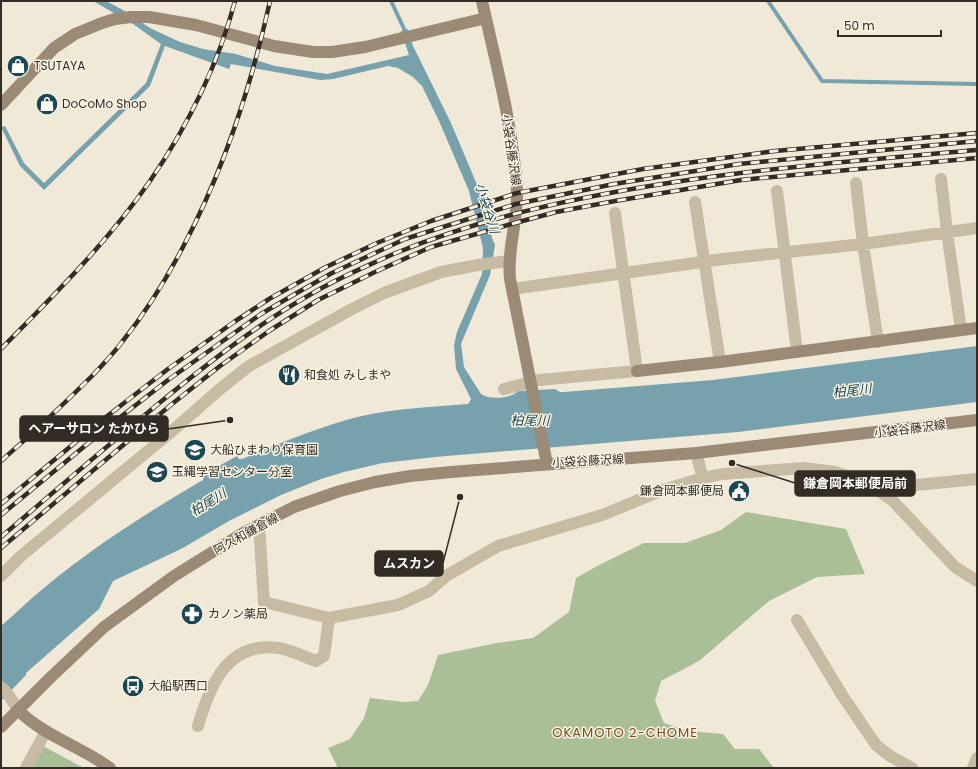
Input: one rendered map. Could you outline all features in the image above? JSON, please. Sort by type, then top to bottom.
[{"type":"main road","name":"小袋谷藤沢線","points":[[482,1],[514,153],[517,193],[514,230],[509,261],[512,289],[547,464],[696,453],[977,420]]},
{"type":"main road","points":[[1,105],[54,48],[75,34],[115,19],[149,17],[196,25],[274,46],[313,52],[332,52],[365,47],[486,18]]},
{"type":"main road","points":[[637,371],[720,362],[977,328]]},
{"type":"main road","name":"阿久和鎌倉線","points":[[1,727],[104,627],[174,576],[243,533],[294,507],[340,491],[376,482],[437,473],[547,464]]},
{"type":"main road","points":[[18,710],[28,720],[81,749],[110,768]]},
{"type":"street","points":[[941,179],[961,330]]},
{"type":"street","points":[[856,183],[863,244],[878,342]]},
{"type":"street","points":[[778,192],[797,352]]},
{"type":"street","points":[[695,202],[720,362]]},
{"type":"street","points":[[504,389],[539,380],[637,371],[615,213]]},
{"type":"street","points":[[512,289],[705,262],[863,244],[977,228]]},
{"type":"street","points":[[1,576],[21,556],[249,366],[384,293],[429,276],[478,265],[509,261]]},
{"type":"street","points":[[696,453],[703,478]]},
{"type":"street","points":[[259,525],[264,602],[329,618],[398,605],[429,591],[446,576],[498,546],[602,515],[663,490],[722,474],[804,468],[835,472],[865,483],[876,489],[892,500],[955,567],[977,581]]},
{"type":"street","points":[[876,489],[977,480]]},
{"type":"street","points":[[198,726],[205,702],[225,666],[236,656],[257,648],[279,648],[316,661],[324,656],[329,618]]},
{"type":"street","points":[[797,620],[842,695],[876,745],[890,756],[912,768]]},
{"type":"street","points":[[4,691],[18,710]]},
{"type":"street","points":[[26,768],[46,731]]},
{"type":"street","points":[[973,768],[977,758]]},
{"type":"green space","points":[[746,512],[846,529],[865,574],[817,577],[769,601],[699,661],[661,681],[655,701],[664,723],[688,731],[723,734],[735,749],[759,749],[774,768],[338,768],[328,748],[350,739],[364,718],[370,698],[403,702],[418,701],[428,685],[438,655],[497,643],[533,638],[569,612],[576,578],[644,543],[685,543],[721,530]]},
{"type":"green space","points":[[43,746],[84,768],[30,768]]},
{"type":"water","name":"柏尾川","points":[[93,1],[106,1],[123,10],[150,28],[180,42],[203,49],[236,54],[275,66],[327,74],[409,55],[401,31],[408,29],[413,46],[451,123],[478,187],[495,245],[490,275],[461,344],[464,367],[481,394],[485,396],[500,398],[510,396],[518,391],[555,389],[560,392],[564,392],[713,380],[977,346],[977,402],[738,432],[435,457],[383,463],[321,479],[281,495],[229,521],[181,549],[113,581],[99,609],[26,673],[26,675],[1,701],[1,626],[38,593],[82,558],[141,517],[203,480],[204,474],[237,456],[239,459],[242,459],[301,435],[346,420],[388,411],[468,404],[471,399],[456,369],[454,345],[457,332],[482,274],[483,248],[469,191],[439,121],[422,86],[413,77],[398,68],[388,66],[333,79],[320,80],[231,64],[229,69],[165,46],[150,86],[44,190],[20,166],[1,127],[5,126],[24,163],[44,183],[146,83],[161,44],[133,24]]},
{"type":"waterway","name":"小袋谷川","points":[[391,1],[406,33]]},
{"type":"waterway","points":[[768,1],[822,81],[977,84]]},
{"type":"railway","points":[[1,349],[60,289],[98,247],[150,181],[164,160],[200,95],[220,49],[235,1]]},
{"type":"railway","points":[[1,461],[37,429],[94,374],[112,354],[139,319],[170,271],[199,216],[224,156],[245,95],[263,33],[270,1]]},
{"type":"railway","points":[[1,504],[106,417],[168,369],[234,322],[269,299],[326,267],[377,243],[431,221],[517,193],[643,169],[775,151],[977,133]]},
{"type":"railway","points":[[1,515],[114,422],[168,380],[261,314],[332,273],[405,239],[516,204],[614,184],[739,164],[977,141]]},
{"type":"railway","points":[[1,537],[142,417],[236,343],[274,317],[322,288],[391,255],[495,219],[602,194],[675,182],[788,168],[977,150]]},
{"type":"railway","points":[[1,548],[172,404],[220,366],[269,331],[318,300],[431,247],[556,212],[741,180],[977,158]]},
{"type":"place","name":"TSUTAYA","points":[[18,66]]},
{"type":"place","name":"DoCoMo Shop","points":[[47,104]]},
{"type":"place","name":"和食処 みしまや","points":[[289,375]]},
{"type":"place","name":"ヘアーサロン たかひら","points":[[230,420]]},
{"type":"place","name":"大船ひまわり保育園","points":[[195,450]]},
{"type":"place","name":"鎌倉岡本郵便局前","points":[[732,463]]},
{"type":"place","name":"玉縄学習センター分室","points":[[157,472]]},
{"type":"place","name":"鎌倉岡本郵便局","points":[[739,491]]},
{"type":"place","name":"ムスカン","points":[[460,497]]},
{"type":"place","name":"カノン薬局","points":[[192,614]]},
{"type":"place","name":"大船駅西口","points":[[133,686]]},
{"type":"district","name":"OKAMOTO 2-CHOME","points":[[625,732]]}]
